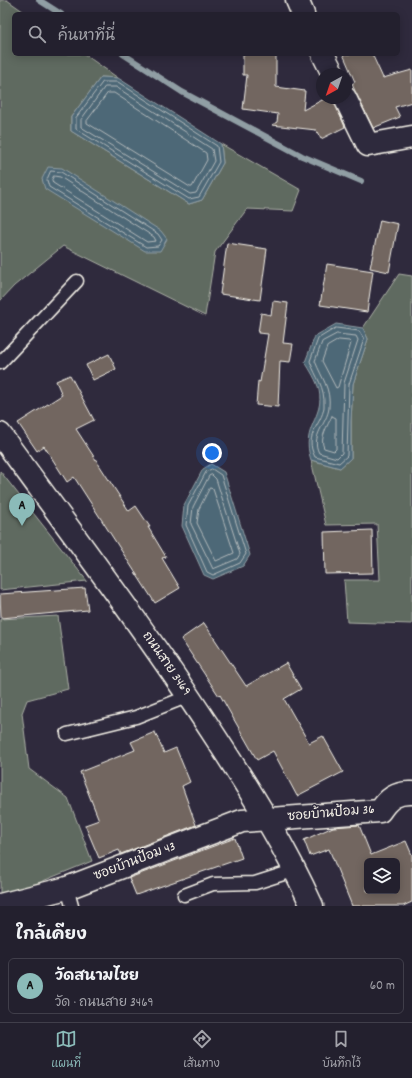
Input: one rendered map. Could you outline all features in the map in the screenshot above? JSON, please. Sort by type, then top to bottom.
[{"type":"street","points":[[296,0],[302,12]]},
{"type":"street","points":[[324,56],[330,68]]},
{"type":"street","points":[[347,104],[368,145],[412,137]]},
{"type":"street","name":"ถนนสาย 3469","points":[[0,434],[189,696],[268,819],[296,870],[312,906]]},
{"type":"street","name":"ซอยบ้านป้อม 36","points":[[268,819],[380,811],[388,799],[402,793],[412,793]]},
{"type":"street","name":"ซอยบ้านป้อม 43","points":[[0,905],[70,897],[242,821],[268,819]]},
{"type":"lane","points":[[0,363],[77,282]]},
{"type":"lane","points":[[67,734],[136,717],[189,696]]},
{"type":"lane","points":[[184,894],[214,884],[255,884],[296,870]]},
{"type":"shaded area","points":[[0,0],[7,0],[24,12],[12,12],[12,56],[87,56],[118,78],[101,77],[71,117],[71,131],[189,204],[202,200],[223,163],[221,144],[301,190],[293,211],[247,209],[215,252],[205,316],[63,246],[14,286],[0,301]]},
{"type":"shaded area","points":[[399,274],[412,276],[412,624],[347,622],[344,580],[380,580],[377,524],[326,525],[311,460],[340,468],[351,458],[353,384],[368,339],[363,328]]},
{"type":"shaded area","points":[[0,471],[87,581],[0,590]]},
{"type":"shaded area","points":[[58,616],[68,689],[27,700],[22,713],[29,769],[68,798],[92,861],[28,887],[0,894],[0,619]]},
{"type":"water","points":[[101,77],[118,78],[221,144],[223,163],[202,200],[189,204],[71,131],[71,117]]},
{"type":"water","points":[[48,167],[62,168],[161,231],[167,239],[160,251],[145,251],[45,189],[42,179]]},
{"type":"water","points":[[336,324],[363,328],[368,339],[353,384],[351,458],[340,468],[311,460],[308,449],[308,439],[319,408],[320,400],[317,383],[305,362],[315,336]]},
{"type":"water","points":[[211,464],[224,472],[250,555],[243,566],[213,579],[204,575],[182,526],[184,505],[203,469]]},
{"type":"building","points":[[243,56],[276,56],[276,87],[305,91],[303,110],[316,103],[335,104],[345,127],[321,139],[316,130],[272,125],[277,122],[278,114],[243,109],[247,75],[243,75]]},
{"type":"building","points":[[344,56],[373,56],[383,78],[412,70],[412,102],[395,107],[400,117],[373,128],[352,84],[355,82],[352,75],[352,68],[349,68]]},
{"type":"building","points":[[380,220],[398,224],[389,272],[370,268]]},
{"type":"building","points":[[227,243],[267,249],[260,300],[220,294]]},
{"type":"building","points":[[327,264],[373,271],[367,312],[320,305]]},
{"type":"building","points":[[273,301],[288,303],[283,343],[293,344],[290,362],[280,361],[278,407],[256,405],[258,381],[260,382],[268,334],[258,333],[261,313],[271,315]]},
{"type":"building","points":[[109,354],[116,369],[93,380],[86,365]]},
{"type":"building","points":[[70,375],[94,420],[76,429],[129,511],[136,506],[150,527],[148,527],[166,557],[162,558],[180,588],[155,603],[74,477],[67,482],[44,446],[37,451],[18,423],[62,395],[56,381]]},
{"type":"building","points":[[372,530],[373,573],[325,574],[324,532]]},
{"type":"building","points":[[85,588],[88,610],[1,618],[0,594]]},
{"type":"building","points":[[204,623],[246,686],[286,663],[301,689],[284,699],[309,743],[323,736],[343,772],[297,796],[273,751],[257,760],[220,695],[219,696],[181,639]]},
{"type":"building","points":[[155,732],[164,753],[176,748],[190,782],[182,786],[196,825],[121,854],[119,850],[99,858],[85,825],[99,820],[80,772],[135,750],[131,742]]},
{"type":"building","points":[[359,825],[371,855],[406,841],[412,855],[412,902],[403,906],[352,906],[329,849],[310,856],[304,840],[333,827]]},
{"type":"building","points":[[235,838],[242,858],[136,895],[129,878]]},
{"type":"waterway","points":[[39,0],[58,12]]},
{"type":"waterway","points":[[126,56],[182,92],[302,156],[361,181]]},
{"type":"place","name":"วัดสนามไชย","points":[[22,526]]}]
